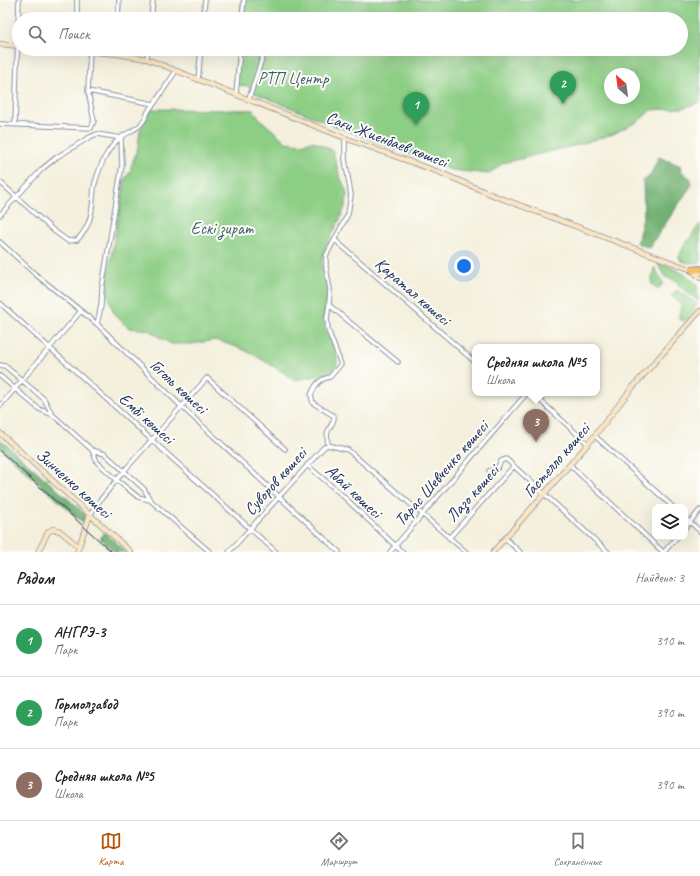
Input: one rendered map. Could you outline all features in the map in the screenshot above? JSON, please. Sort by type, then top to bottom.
[{"type":"highway","points":[[692,270],[700,269]]},
{"type":"main road","points":[[0,44],[12,45]]},
{"type":"main road","name":"Сағи Жиенбаев көшесі","points":[[136,56],[147,59],[345,138],[441,173],[495,196],[700,273]]},
{"type":"main road","points":[[692,270],[700,278]]},
{"type":"main road","name":"Гастелло көшесі","points":[[493,552],[595,436],[632,388],[700,312]]},
{"type":"main road","name":"Зинченко көшесі","points":[[0,433],[131,552]]},
{"type":"main road","points":[[38,552],[48,532],[53,529],[60,531],[78,550],[90,515]]},
{"type":"street","points":[[19,0],[19,12]]},
{"type":"street","points":[[77,0],[77,12]]},
{"type":"street","points":[[118,12],[119,0]]},
{"type":"street","points":[[152,12],[153,0]]},
{"type":"street","points":[[204,12],[205,0]]},
{"type":"street","points":[[243,12],[244,0]]},
{"type":"street","points":[[15,125],[18,56]]},
{"type":"street","points":[[90,56],[88,90],[94,121],[91,128]]},
{"type":"street","points":[[198,80],[200,56]]},
{"type":"street","points":[[236,94],[239,56]]},
{"type":"street","points":[[249,99],[263,56]]},
{"type":"street","points":[[0,182],[54,231],[68,241],[76,240],[90,222],[94,185],[103,159],[108,151],[121,138],[141,125],[149,107],[154,104],[176,71]]},
{"type":"street","points":[[88,90],[154,104]]},
{"type":"street","points":[[0,124],[91,128],[97,134]]},
{"type":"street","points":[[0,215],[48,163],[97,134],[121,138]]},
{"type":"street","points":[[96,324],[101,306],[103,281],[121,171],[121,138]]},
{"type":"street","points":[[328,445],[327,436],[334,423],[334,416],[313,403],[311,395],[318,382],[330,377],[336,372],[341,364],[328,330],[327,318],[330,289],[326,268],[326,256],[348,214],[351,195],[346,159],[345,138]]},
{"type":"street","name":"Қаратал көшесі","points":[[335,240],[472,359]]},
{"type":"street","name":"Гоголь көшесі","points":[[0,242],[35,274],[96,324],[181,406],[339,552]]},
{"type":"street","name":"Ембі көшесі","points":[[0,303],[276,552]]},
{"type":"street","points":[[329,305],[398,362]]},
{"type":"street","points":[[0,406],[81,311]]},
{"type":"street","points":[[0,365],[5,366],[44,399],[53,415]]},
{"type":"street","points":[[0,376],[39,409],[53,415],[92,450],[105,454],[144,489],[150,500],[210,552]]},
{"type":"street","points":[[90,515],[124,471],[206,378],[285,449]]},
{"type":"street","name":"Тарас Шевченко көшесі","points":[[390,552],[396,547],[524,396]]},
{"type":"street","points":[[535,396],[588,444]]},
{"type":"street","points":[[595,436],[670,504]]},
{"type":"street","name":"Суворов көшесі","points":[[229,552],[278,496],[324,447],[328,445],[348,450],[423,514]]},
{"type":"street","points":[[92,450],[97,462],[117,480],[138,497],[150,500]]},
{"type":"street","name":"Лазо көшесі","points":[[489,471],[497,469],[501,461],[506,459],[608,552]]},
{"type":"street","name":"Абай көшесі","points":[[307,465],[342,495],[402,552]]},
{"type":"street","points":[[570,465],[663,552],[674,540]]},
{"type":"street","name":"Лазо көшесі","points":[[449,538],[514,466]]},
{"type":"street","points":[[688,524],[700,510]]},
{"type":"street","points":[[423,514],[466,552]]},
{"type":"street","points":[[690,522],[700,531]]},
{"type":"street","points":[[506,539],[520,552]]},
{"type":"green space","name":"РТП Центр","points":[[242,0],[700,0],[700,102],[683,108],[651,110],[639,121],[613,134],[581,144],[503,163],[489,174],[451,170],[345,130],[250,91],[249,86],[235,85],[237,56],[688,56],[688,12],[241,12]]},
{"type":"green space","name":"Ескі зират","points":[[151,109],[253,110],[260,119],[286,142],[301,144],[313,141],[332,150],[347,196],[342,215],[324,252],[322,261],[322,270],[328,294],[324,313],[324,324],[337,356],[336,367],[333,370],[317,376],[293,380],[283,372],[240,348],[215,340],[192,344],[171,344],[148,330],[129,328],[113,311],[107,291],[107,280],[125,179],[131,170],[138,147],[140,130]]},
{"type":"green space","points":[[659,157],[681,166],[681,171],[691,179],[691,186],[649,248],[637,243],[644,213],[643,181],[650,176]]},
{"type":"green space","points":[[700,224],[700,263],[687,263],[680,260],[679,257],[684,246]]},
{"type":"green space","points":[[660,262],[686,275],[697,284],[698,301],[679,286],[679,283],[664,276],[658,264]]},
{"type":"green space","points":[[654,268],[663,283],[658,290],[651,283]]},
{"type":"green space","points":[[677,290],[697,304],[688,319],[685,320],[679,319],[681,307],[671,296]]},
{"type":"green space","points":[[0,439],[84,513],[85,518],[83,523],[0,448]]},
{"type":"green space","points":[[104,532],[127,552],[115,552],[100,538]]},
{"type":"railway","points":[[0,451],[112,552]]},
{"type":"place","name":"Гормолзавод","points":[[563,104]]},
{"type":"place","name":"АНГРЭ-3","points":[[416,125]]},
{"type":"place","name":"Средняя школа №5","points":[[536,442]]}]
